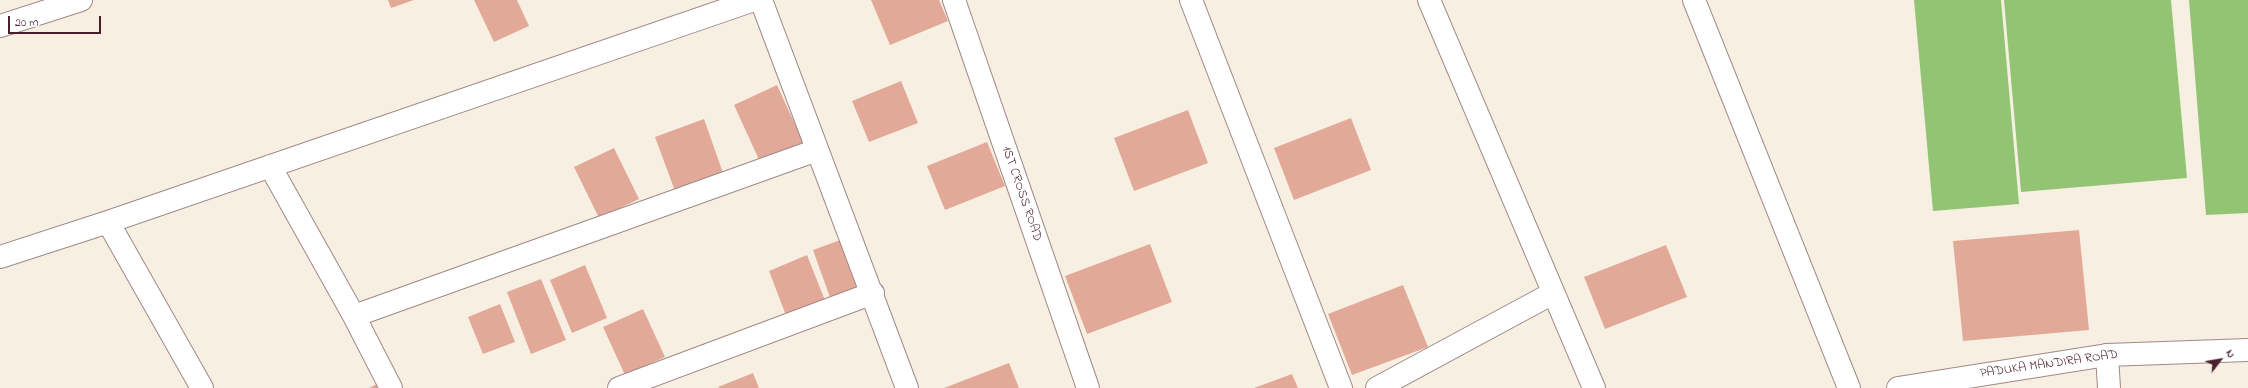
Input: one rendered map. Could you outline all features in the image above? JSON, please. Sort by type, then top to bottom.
[{"type":"street","points":[[0,26],[81,0]]},
{"type":"street","points":[[0,257],[108,222],[754,0]]},
{"type":"street","points":[[760,0],[873,293],[907,388]]},
{"type":"street","name":"1ST CROSS ROAD","points":[[954,0],[1088,388]]},
{"type":"street","points":[[1191,0],[1341,388]]},
{"type":"street","points":[[1430,0],[1552,293],[1594,388]]},
{"type":"street","points":[[1694,0],[1849,388]]},
{"type":"street","points":[[354,316],[817,150]]},
{"type":"street","points":[[270,166],[354,316],[391,388]]},
{"type":"street","points":[[108,222],[202,388]]},
{"type":"street","points":[[619,388],[873,293]]},
{"type":"street","points":[[1377,388],[1552,293]]},
{"type":"street","name":"PADUKA MANDIRA ROAD","points":[[1898,388],[2107,355],[2248,350]]},
{"type":"street","points":[[2107,355],[2109,388]]},
{"type":"green space","points":[[1914,0],[2001,0],[2019,204],[1933,211]]},
{"type":"green space","points":[[2004,0],[2171,0],[2187,178],[2021,192]]},
{"type":"green space","points":[[2189,0],[2248,0],[2248,213],[2206,215]]},
{"type":"building","points":[[388,0],[414,0],[391,8]]},
{"type":"building","points":[[474,0],[517,0],[529,26],[494,42]]},
{"type":"building","points":[[871,0],[939,0],[948,21],[890,45]]},
{"type":"building","points":[[901,81],[918,123],[869,142],[852,101]]},
{"type":"building","points":[[777,85],[804,144],[761,164],[734,105]]},
{"type":"building","points":[[1188,110],[1208,163],[1134,191],[1114,138]]},
{"type":"building","points":[[1351,118],[1371,170],[1294,200],[1274,148]]},
{"type":"building","points":[[704,119],[723,173],[675,191],[655,137]]},
{"type":"building","points":[[987,142],[1005,186],[945,210],[927,166]]},
{"type":"building","points":[[614,148],[639,199],[599,218],[574,167]]},
{"type":"building","points":[[2079,230],[2089,330],[1963,341],[1953,241]]},
{"type":"building","points":[[843,239],[862,292],[832,303],[813,250]]},
{"type":"building","points":[[1150,244],[1172,302],[1087,334],[1065,276]]},
{"type":"building","points":[[1666,245],[1687,297],[1605,329],[1584,277]]},
{"type":"building","points":[[807,255],[826,303],[787,318],[769,271]]},
{"type":"building","points":[[585,265],[607,318],[572,333],[550,280]]},
{"type":"building","points":[[541,279],[566,340],[531,354],[507,292]]},
{"type":"building","points":[[1403,285],[1428,347],[1352,375],[1328,314]]},
{"type":"building","points":[[500,304],[515,342],[483,354],[468,317]]},
{"type":"building","points":[[643,309],[665,357],[625,375],[603,327]]},
{"type":"building","points":[[1009,363],[1019,388],[944,388]]},
{"type":"building","points":[[753,373],[759,388],[718,387]]},
{"type":"building","points":[[1292,374],[1298,388],[1254,388]]},
{"type":"building","points":[[379,383],[382,388],[369,388]]}]
